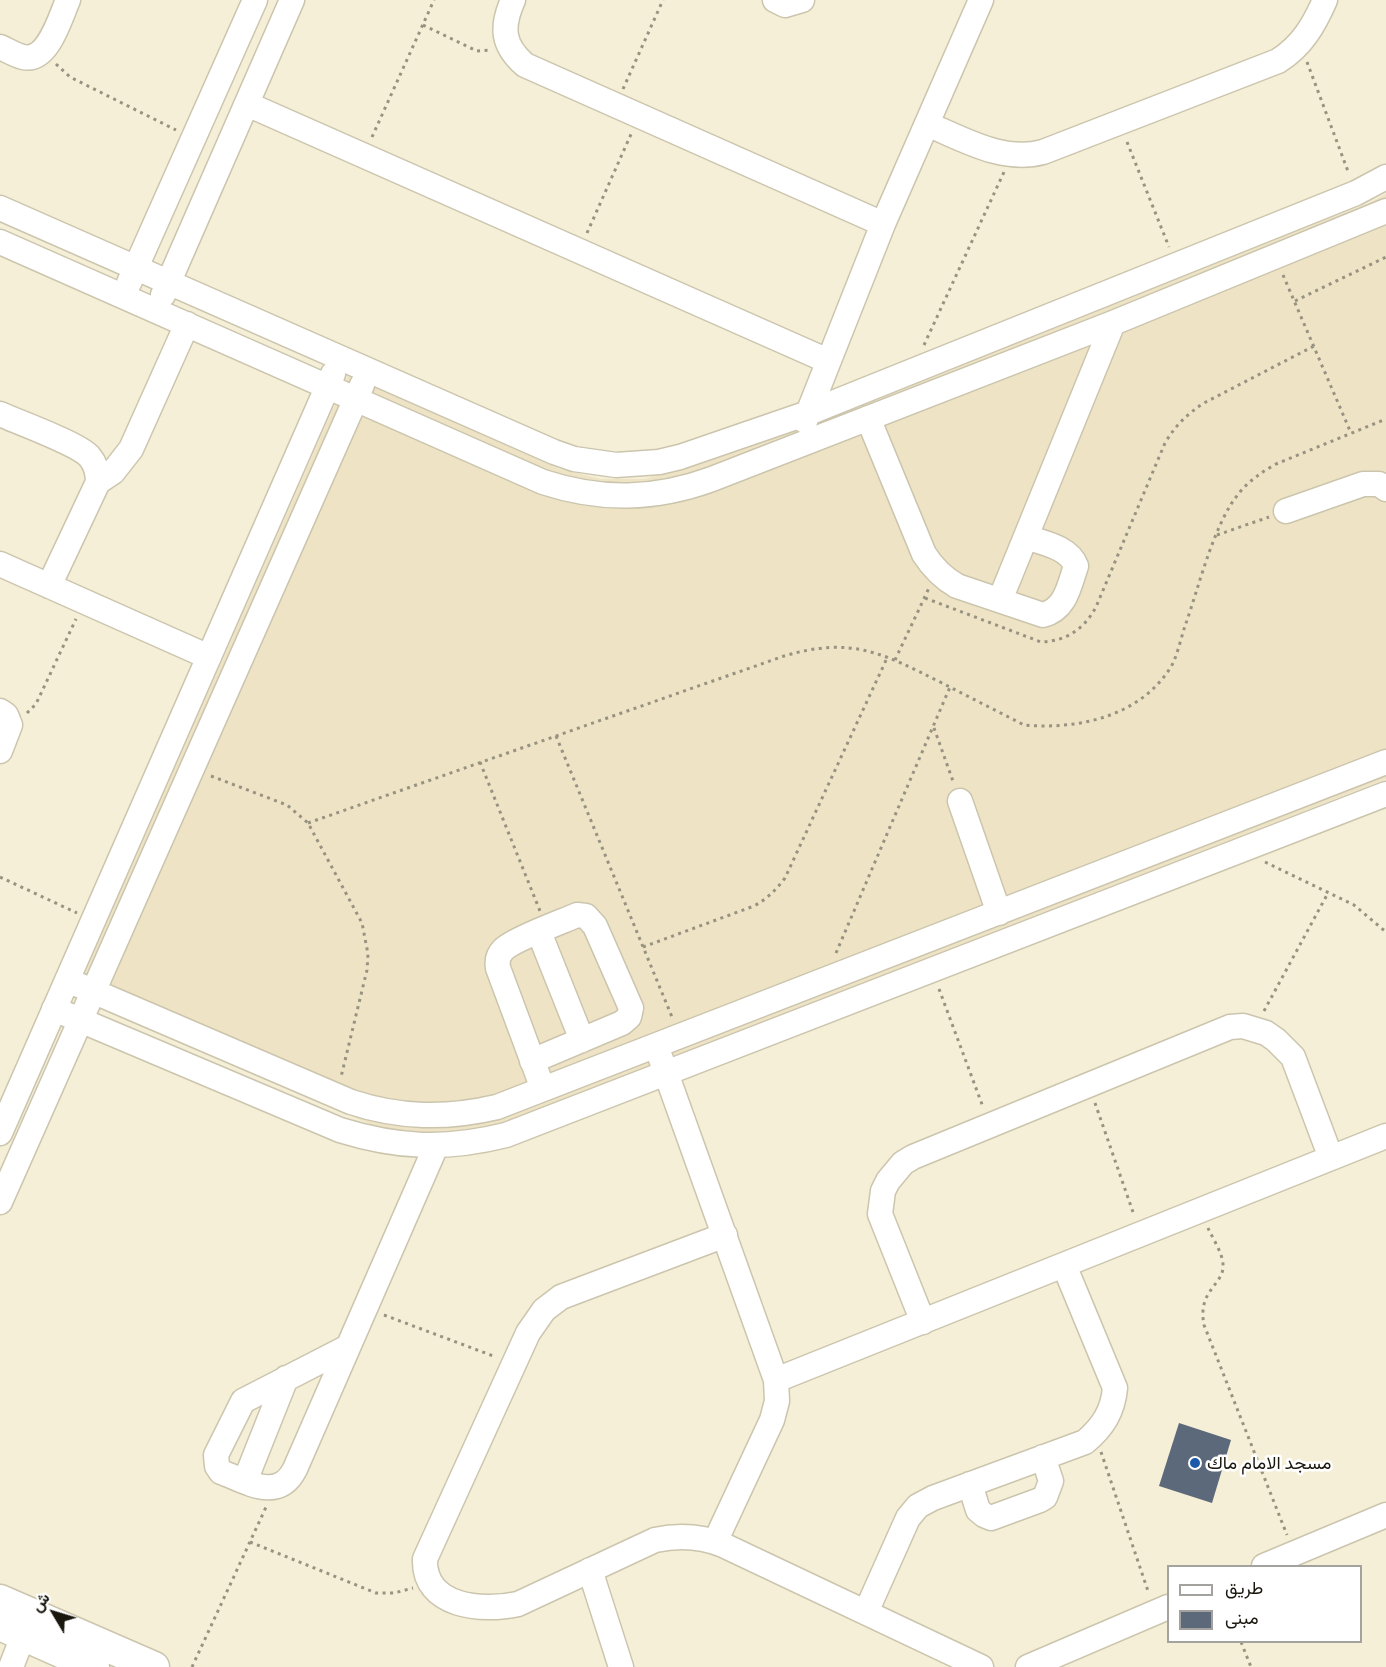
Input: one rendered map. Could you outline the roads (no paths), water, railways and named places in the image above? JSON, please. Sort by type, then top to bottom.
[{"type":"main road","points":[[0,1600],[154,1667]]},
{"type":"main road","points":[[12,1631],[94,1667]]},
{"type":"street","points":[[0,47],[23,57],[34,56],[45,49],[68,0]]},
{"type":"street","points":[[123,296],[255,0]]},
{"type":"street","points":[[156,310],[292,0]]},
{"type":"street","points":[[513,0],[506,15],[508,43],[525,65],[883,224]]},
{"type":"street","points":[[775,0],[785,5],[802,0]]},
{"type":"street","points":[[795,447],[883,224],[981,0]]},
{"type":"street","points":[[927,124],[995,152],[1023,156],[1043,152],[1270,65],[1286,56],[1300,44],[1314,24],[1325,0]]},
{"type":"street","points":[[247,104],[828,361]]},
{"type":"street","points":[[0,208],[554,452],[574,459],[616,465],[659,462],[680,457],[808,413],[1356,193],[1386,177]]},
{"type":"street","points":[[0,242],[543,482],[591,495],[641,496],[674,491],[712,479],[1113,322],[1386,211]]},
{"type":"street","points":[[1000,600],[1113,322]]},
{"type":"street","points":[[49,586],[98,482],[113,471],[131,449],[187,324]]},
{"type":"street","points":[[0,1133],[8,1101],[67,980],[340,358]]},
{"type":"street","points":[[0,1202],[369,370]]},
{"type":"street","points":[[0,414],[84,453],[94,464],[98,482]]},
{"type":"street","points":[[868,417],[924,554],[937,571],[957,586],[1043,615],[1054,611],[1063,603],[1076,566],[1066,552],[1026,537]]},
{"type":"street","points":[[1286,511],[1363,484],[1379,484],[1386,489]]},
{"type":"street","points":[[0,564],[208,657]]},
{"type":"street","points":[[0,751],[9,730],[4,715]]},
{"type":"street","points":[[67,980],[336,1096],[384,1112],[436,1117],[456,1115],[497,1107],[1386,762]]},
{"type":"street","points":[[54,1009],[340,1130],[390,1143],[436,1146],[460,1144],[506,1135],[1386,794]]},
{"type":"street","points":[[960,801],[999,913]]},
{"type":"street","points":[[1066,887],[1076,915]]},
{"type":"street","points":[[532,1060],[622,1023],[629,1017],[631,1008],[591,920],[586,916],[577,915],[503,950],[497,962],[498,968],[532,1060],[543,1089]]},
{"type":"street","points":[[543,930],[582,1040]]},
{"type":"street","points":[[922,1322],[880,1214],[883,1191],[894,1171],[913,1157],[1230,1027],[1243,1026],[1255,1029],[1276,1040],[1293,1057],[1331,1158]]},
{"type":"street","points":[[656,1046],[776,1380],[777,1401],[772,1420],[715,1542]]},
{"type":"street","points":[[776,1380],[1386,1136]]},
{"type":"street","points":[[348,1347],[243,1401],[216,1455],[217,1466],[221,1472],[263,1488],[282,1485],[292,1476],[436,1146]]},
{"type":"street","points":[[725,1235],[561,1297],[538,1317],[528,1333],[425,1558],[428,1580],[443,1597],[467,1605],[490,1608],[518,1604],[661,1539],[691,1537],[715,1542],[981,1667]]},
{"type":"street","points":[[866,1612],[912,1511],[925,1501],[1085,1442],[1107,1418],[1115,1388],[1064,1265]]},
{"type":"street","points":[[245,1481],[286,1378]]},
{"type":"street","points":[[970,1484],[978,1510],[984,1515],[996,1517],[1045,1497],[1051,1481],[1043,1457]]},
{"type":"street","points":[[1266,1565],[1386,1515]]},
{"type":"street","points":[[590,1570],[621,1667]]},
{"type":"street","points":[[1028,1667],[1162,1610]]},
{"type":"street","points":[[11,1667],[12,1631]]},
{"type":"place","name":"مسجد الامام ماك","points":[[1195,1463]]}]
